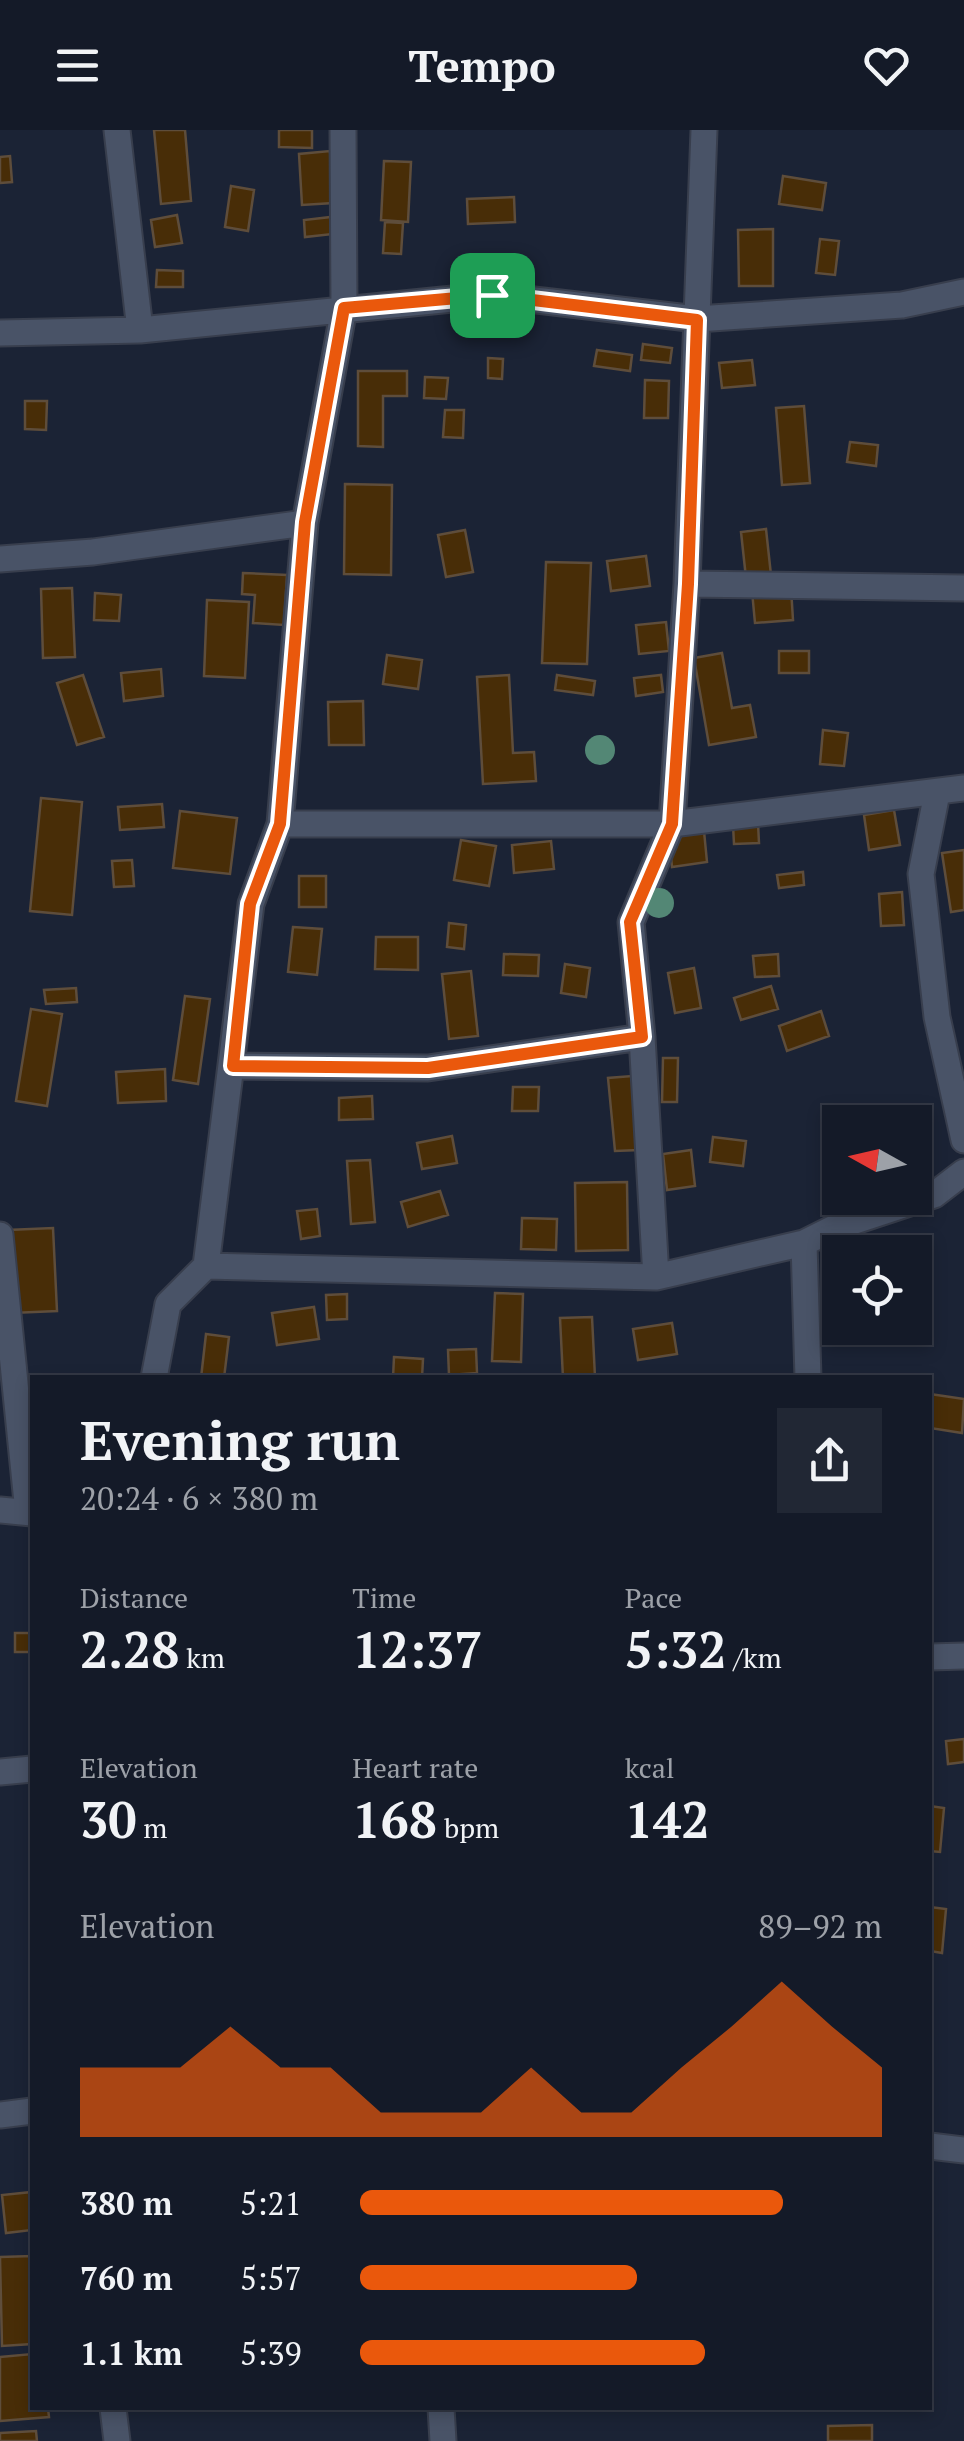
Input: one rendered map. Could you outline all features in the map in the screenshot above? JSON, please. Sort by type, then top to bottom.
[{"type":"street","points":[[118,130],[140,330]]},
{"type":"street","points":[[155,1375],[168,1304],[206,1266],[250,904],[280,824],[305,522],[344,308],[342,130]]},
{"type":"street","points":[[656,1277],[642,1037],[630,922],[672,824],[688,584],[704,130]]},
{"type":"street","points":[[0,333],[140,330],[492,295],[697,320],[902,305],[964,292]]},
{"type":"street","points":[[0,559],[93,552],[305,522]]},
{"type":"street","points":[[688,584],[964,588]]},
{"type":"street","points":[[280,824],[672,824],[964,788]]},
{"type":"street","points":[[937,793],[921,874],[937,1017],[964,1140]]},
{"type":"street","points":[[233,1066],[428,1068],[642,1037]]},
{"type":"street","points":[[206,1266],[656,1277],[804,1243],[834,1228],[934,1195],[964,1172]]},
{"type":"street","points":[[0,1235],[30,1513],[0,1510]]},
{"type":"street","points":[[804,1243],[808,1375]]},
{"type":"street","points":[[932,1658],[964,1656]]},
{"type":"street","points":[[0,1772],[30,1769]]},
{"type":"street","points":[[0,2115],[30,2111]]},
{"type":"street","points":[[932,2146],[964,2150]]},
{"type":"street","points":[[113,2410],[117,2441]]},
{"type":"street","points":[[440,2410],[444,2441]]},
{"type":"building","points":[[154,130],[185,130],[191,201],[161,204]]},
{"type":"building","points":[[279,130],[312,130],[312,148],[279,147]]},
{"type":"building","points":[[330,151],[333,203],[302,205],[299,154]]},
{"type":"building","points":[[10,156],[12,182],[0,183],[0,157]]},
{"type":"building","points":[[384,161],[411,162],[408,222],[381,220]]},
{"type":"building","points":[[783,176],[826,183],[822,210],[779,204]]},
{"type":"building","points":[[231,186],[254,190],[248,231],[225,227]]},
{"type":"building","points":[[514,197],[515,222],[468,224],[467,199]]},
{"type":"building","points":[[177,215],[182,243],[155,247],[151,220]]},
{"type":"building","points":[[331,217],[333,234],[305,237],[304,220]]},
{"type":"building","points":[[385,222],[403,223],[401,254],[383,253]]},
{"type":"building","points":[[773,229],[773,286],[739,286],[738,230]]},
{"type":"building","points":[[820,239],[839,241],[835,275],[816,273]]},
{"type":"building","points":[[157,270],[183,271],[183,287],[156,287]]},
{"type":"building","points":[[643,344],[672,348],[670,363],[641,360]]},
{"type":"building","points":[[597,350],[632,355],[630,371],[594,366]]},
{"type":"building","points":[[488,358],[503,359],[502,379],[488,378]]},
{"type":"building","points":[[752,360],[755,385],[722,388],[719,363]]},
{"type":"building","points":[[358,371],[407,371],[407,396],[383,396],[383,447],[358,446]]},
{"type":"building","points":[[425,377],[448,378],[446,399],[424,398]]},
{"type":"building","points":[[645,380],[669,381],[668,418],[644,418]]},
{"type":"building","points":[[25,401],[47,401],[46,430],[25,429]]},
{"type":"building","points":[[804,406],[810,483],[782,485],[776,408]]},
{"type":"building","points":[[445,410],[464,410],[463,438],[443,437]]},
{"type":"building","points":[[850,442],[878,445],[876,466],[847,462]]},
{"type":"building","points":[[345,484],[392,485],[391,575],[344,574]]},
{"type":"building","points":[[766,529],[771,575],[746,578],[741,532]]},
{"type":"building","points":[[465,530],[473,572],[446,577],[438,535]]},
{"type":"building","points":[[646,556],[650,586],[611,591],[607,561]]},
{"type":"building","points":[[546,562],[591,563],[587,664],[542,663]]},
{"type":"building","points":[[243,573],[287,575],[284,625],[253,623],[255,595],[242,594]]},
{"type":"building","points":[[72,588],[75,657],[43,658],[41,589]]},
{"type":"building","points":[[791,588],[793,620],[755,623],[752,591]]},
{"type":"building","points":[[95,593],[121,595],[119,621],[94,620]]},
{"type":"building","points":[[207,600],[249,602],[245,678],[204,676]]},
{"type":"building","points":[[666,622],[669,651],[639,654],[636,625]]},
{"type":"building","points":[[779,651],[809,651],[809,673],[779,673]]},
{"type":"building","points":[[722,653],[732,708],[750,705],[756,737],[709,745],[694,658]]},
{"type":"building","points":[[387,655],[422,660],[418,689],[383,684]]},
{"type":"building","points":[[161,669],[163,696],[124,701],[121,673]]},
{"type":"building","points":[[83,675],[104,737],[77,745],[57,683]]},
{"type":"building","points":[[509,675],[513,753],[534,752],[536,781],[483,784],[477,677]]},
{"type":"building","points":[[557,675],[595,681],[593,695],[555,690]]},
{"type":"building","points":[[661,675],[663,692],[636,696],[634,678]]},
{"type":"building","points":[[363,701],[364,745],[329,745],[328,702]]},
{"type":"building","points":[[823,730],[848,733],[844,766],[820,764]]},
{"type":"building","points":[[41,798],[82,802],[72,915],[30,911]]},
{"type":"building","points":[[162,804],[164,827],[120,830],[118,807]]},
{"type":"building","points":[[894,810],[900,845],[869,850],[864,815]]},
{"type":"building","points":[[180,811],[237,818],[230,874],[173,868]]},
{"type":"building","points":[[758,823],[759,843],[734,844],[733,825]]},
{"type":"building","points":[[704,831],[707,862],[672,867],[669,835]]},
{"type":"building","points":[[461,840],[496,846],[489,886],[454,880]]},
{"type":"building","points":[[551,841],[554,869],[514,873],[512,845]]},
{"type":"building","points":[[964,850],[964,910],[951,912],[942,853]]},
{"type":"building","points":[[132,860],[134,886],[114,887],[112,861]]},
{"type":"building","points":[[803,872],[804,885],[779,888],[777,875]]},
{"type":"building","points":[[299,876],[326,876],[326,907],[299,907]]},
{"type":"building","points":[[902,892],[904,925],[881,926],[879,894]]},
{"type":"building","points":[[449,923],[466,925],[464,949],[447,947]]},
{"type":"building","points":[[293,927],[322,929],[317,975],[288,972]]},
{"type":"building","points":[[376,937],[418,937],[418,970],[375,969]]},
{"type":"building","points":[[504,954],[539,955],[538,976],[503,975]]},
{"type":"building","points":[[778,954],[779,976],[755,977],[753,956]]},
{"type":"building","points":[[565,964],[590,968],[586,997],[561,993]]},
{"type":"building","points":[[694,968],[701,1008],[675,1013],[668,973]]},
{"type":"building","points":[[471,971],[478,1036],[449,1039],[442,974]]},
{"type":"building","points":[[771,986],[778,1009],[741,1020],[734,998]]},
{"type":"building","points":[[76,988],[77,1002],[46,1004],[44,990]]},
{"type":"building","points":[[185,996],[210,999],[198,1084],[173,1080]]},
{"type":"building","points":[[31,1009],[62,1014],[47,1106],[16,1101]]},
{"type":"building","points":[[821,1011],[829,1036],[787,1051],[779,1026]]},
{"type":"building","points":[[663,1058],[678,1058],[677,1102],[662,1102]]},
{"type":"building","points":[[165,1069],[166,1101],[118,1103],[116,1072]]},
{"type":"building","points":[[632,1076],[639,1150],[615,1151],[608,1078]]},
{"type":"building","points":[[513,1087],[539,1087],[538,1111],[512,1111]]},
{"type":"building","points":[[372,1096],[373,1119],[339,1120],[339,1098]]},
{"type":"building","points":[[452,1136],[457,1163],[422,1169],[417,1143]]},
{"type":"building","points":[[713,1137],[746,1141],[743,1166],[710,1162]]},
{"type":"building","points":[[691,1150],[695,1186],[667,1190],[663,1154]]},
{"type":"building","points":[[370,1160],[375,1222],[351,1224],[347,1161]]},
{"type":"building","points":[[627,1182],[628,1250],[576,1251],[575,1183]]},
{"type":"building","points":[[440,1191],[448,1215],[408,1227],[401,1202]]},
{"type":"building","points":[[317,1209],[320,1236],[301,1239],[297,1211]]},
{"type":"building","points":[[522,1218],[557,1219],[556,1250],[521,1249]]},
{"type":"building","points":[[53,1228],[57,1311],[12,1313],[8,1230]]},
{"type":"building","points":[[495,1293],[523,1294],[521,1362],[492,1361]]},
{"type":"building","points":[[347,1294],[347,1319],[327,1320],[326,1295]]},
{"type":"building","points":[[314,1307],[319,1339],[277,1345],[272,1313]]},
{"type":"building","points":[[819,1311],[822,1311],[822,1330],[817,1329]]},
{"type":"building","points":[[592,1317],[595,1375],[563,1375],[560,1318]]},
{"type":"building","points":[[672,1323],[677,1354],[638,1360],[633,1329]]},
{"type":"building","points":[[206,1334],[229,1337],[224,1375],[201,1375]]},
{"type":"building","points":[[476,1349],[477,1373],[449,1375],[448,1350]]},
{"type":"building","points":[[394,1357],[423,1359],[422,1375],[393,1375]]},
{"type":"building","points":[[932,1394],[964,1399],[962,1433],[932,1428]]},
{"type":"building","points":[[15,1633],[30,1633],[30,1652],[15,1652]]},
{"type":"building","points":[[964,1739],[964,1762],[948,1764],[946,1741]]},
{"type":"building","points":[[932,1806],[944,1808],[940,1852],[932,1851]]},
{"type":"building","points":[[932,1907],[946,1909],[942,1953],[932,1951]]},
{"type":"building","points":[[30,2192],[30,2230],[6,2233],[2,2195]]},
{"type":"building","points":[[30,2256],[30,2344],[2,2346],[0,2257]]},
{"type":"building","points":[[30,2354],[30,2410],[48,2410],[49,2417],[0,2421],[0,2357]]},
{"type":"building","points":[[872,2425],[872,2441],[828,2441],[828,2426]]},
{"type":"building","points":[[36,2431],[37,2441],[0,2441],[0,2433]]},
{"type":"route","points":[[492,295],[697,320],[686,550],[688,584],[672,824],[630,922],[642,1037],[428,1068],[233,1066],[250,904],[280,824],[305,522],[344,308],[492,295]]}]
